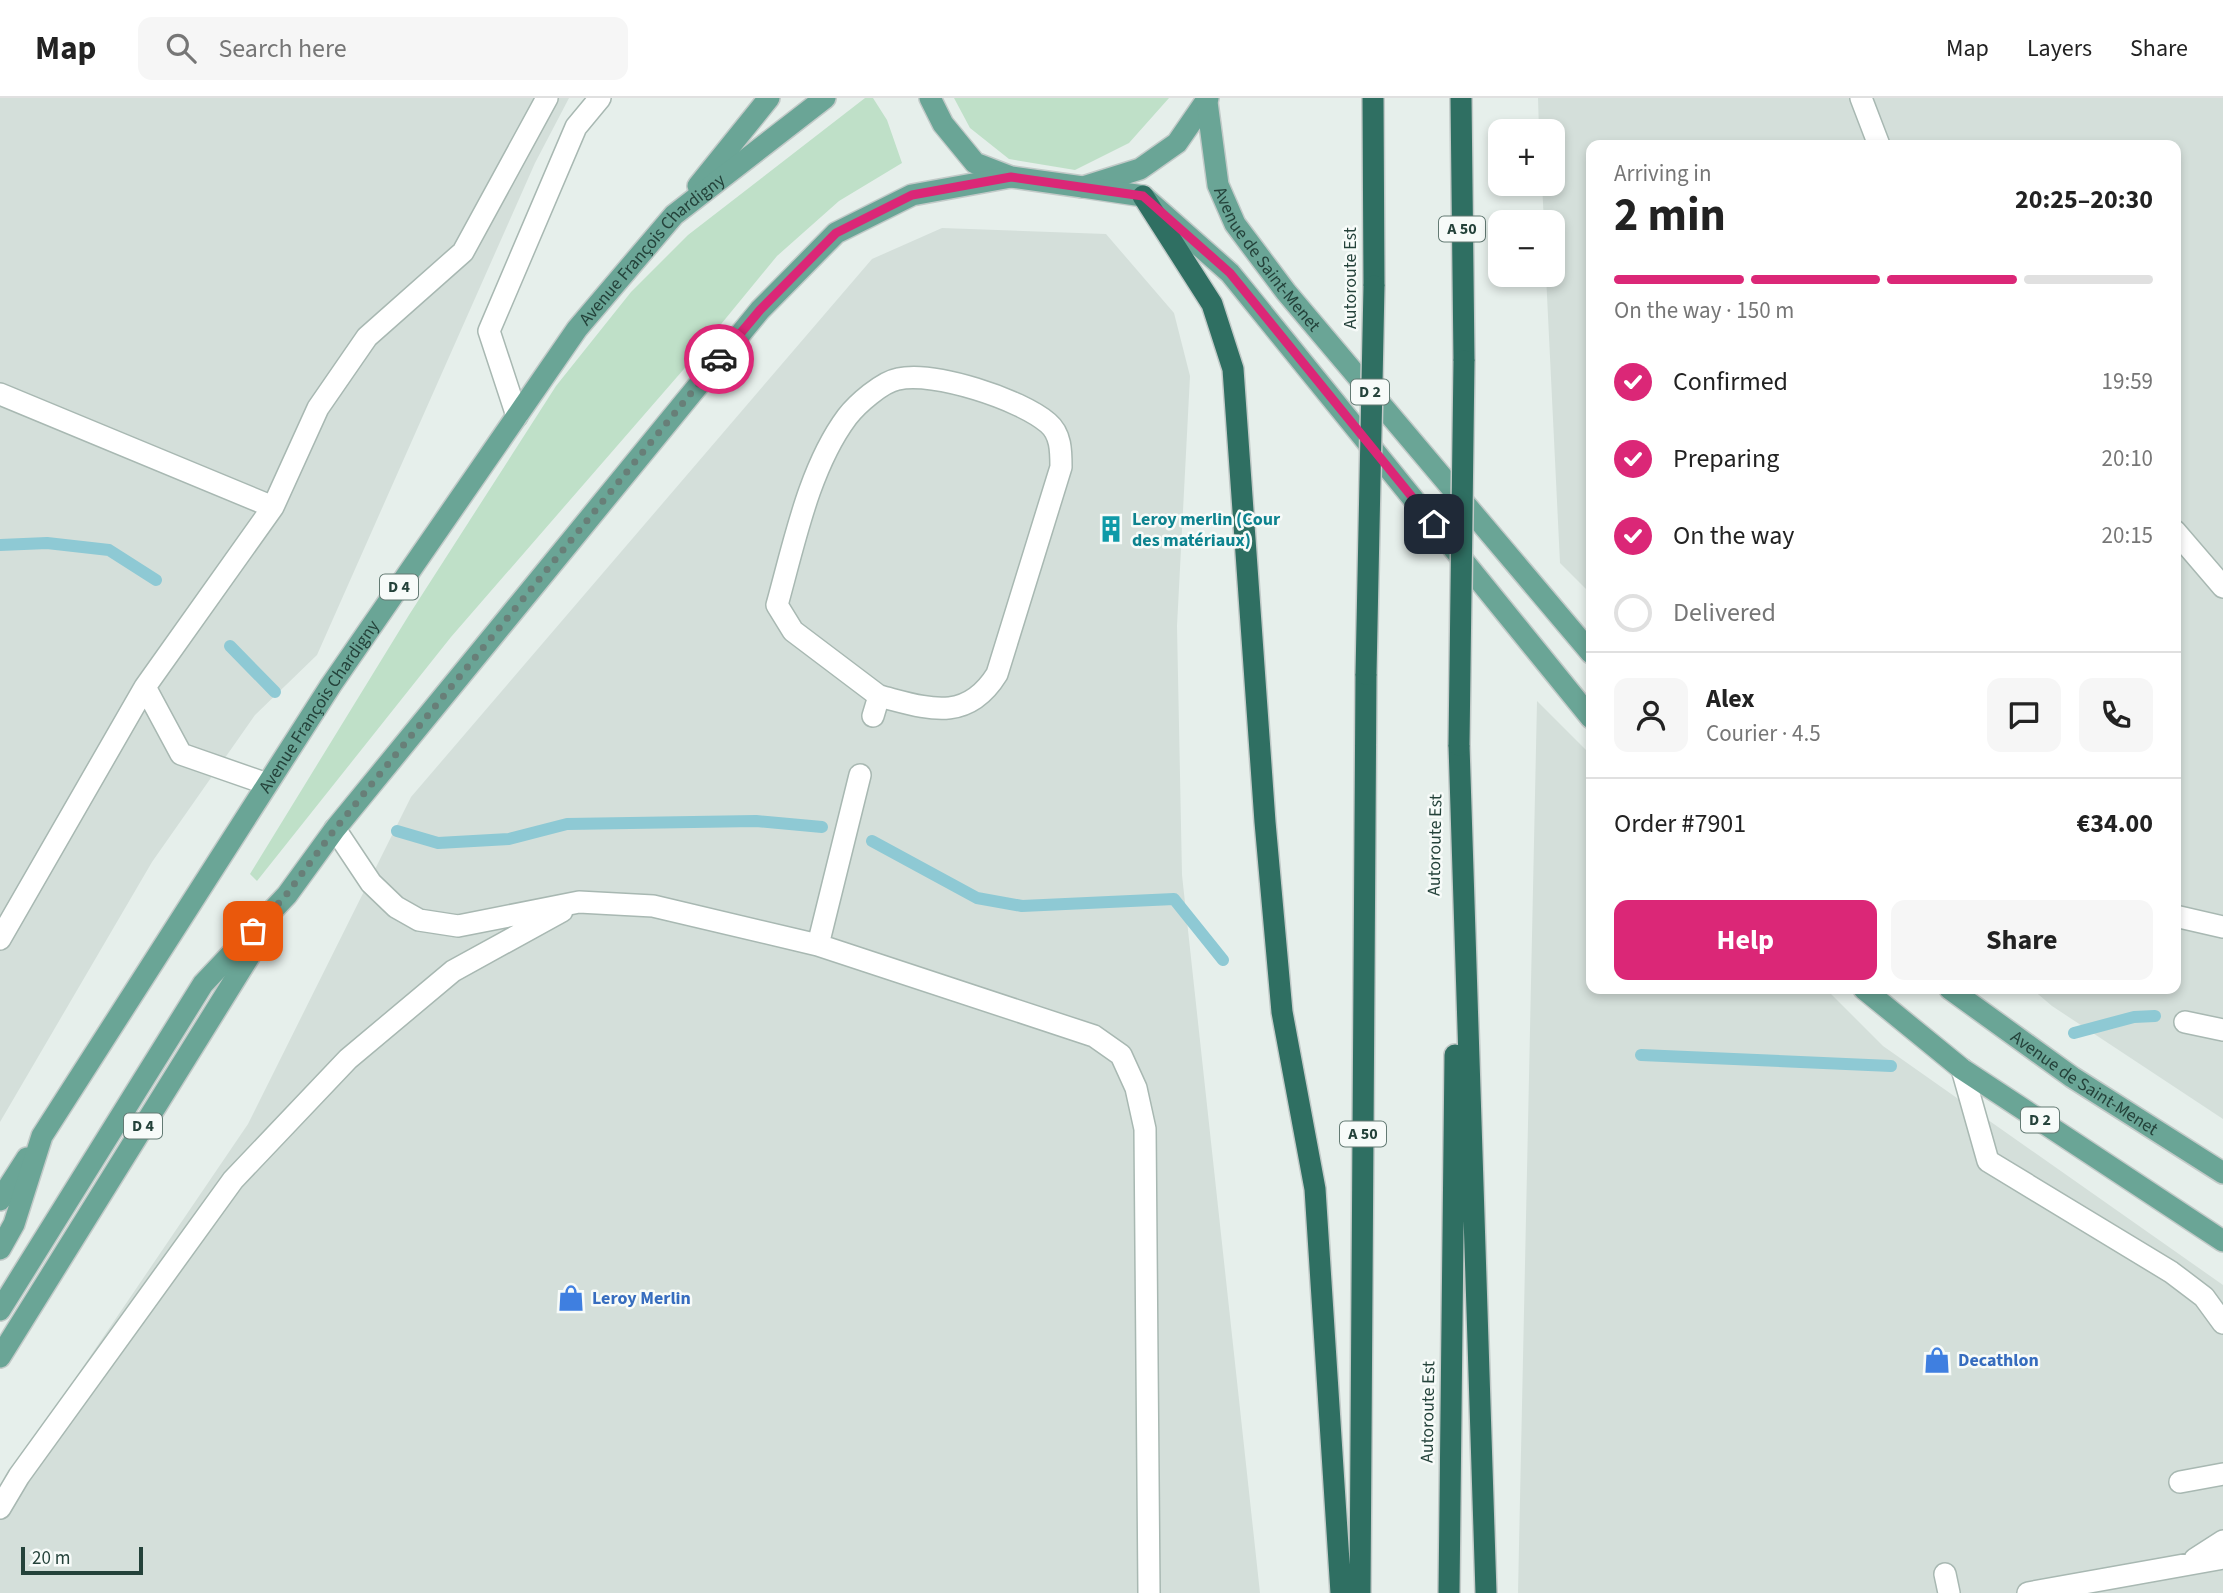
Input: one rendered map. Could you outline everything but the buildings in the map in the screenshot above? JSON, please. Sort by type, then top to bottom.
[{"type":"highway","name":"Autoroute Est","points":[[1360,1593],[1366,674],[1374,286],[1373,98]]},
{"type":"highway","name":"Autoroute Est","points":[[1449,1593],[1464,361],[1461,98]]},
{"type":"highway","points":[[1143,196],[1212,304],[1233,369],[1265,822],[1282,1012],[1315,1189],[1340,1593]]},
{"type":"highway","points":[[1459,745],[1486,1593]]},
{"type":"main road","points":[[674,215],[769,98]]},
{"type":"main road","name":"Avenue François Chardigny","points":[[0,1249],[14,1224],[42,1136],[331,685],[578,329],[674,215],[825,98]]},
{"type":"main road","points":[[930,98],[943,124],[975,163],[1011,177],[1143,196]]},
{"type":"main road","points":[[1083,187],[1140,169],[1177,142],[1207,100]]},
{"type":"main road","name":"Avenue de Saint-Menet","points":[[1207,100],[1218,185],[1235,224],[1286,292],[1586,647]]},
{"type":"main road","name":"D 4","points":[[0,1357],[286,895],[335,829],[752,319],[836,233],[912,195],[1011,177]]},
{"type":"main road","name":"Avenue de Saint-Menet","points":[[1143,196],[1230,273],[1586,712]]},
{"type":"main road","name":"D 4","points":[[0,1310],[202,985],[286,895]]},
{"type":"main road","name":"D 2","points":[[1870,994],[1962,1069],[2223,1241]]},
{"type":"main road","name":"Avenue de Saint-Menet","points":[[1957,994],[2072,1077],[2223,1173]]},
{"type":"main road","name":"D 4","points":[[0,1200],[42,1136]]},
{"type":"lane","points":[[0,939],[145,687],[273,507],[318,408],[367,337],[463,252],[547,98]]},
{"type":"lane","points":[[517,416],[489,331],[576,127],[600,98]]},
{"type":"lane","points":[[1861,98],[1877,140]]},
{"type":"lane","points":[[927,376],[1018,405],[1050,424],[1061,444],[1061,467],[997,674],[984,695],[962,706],[932,709],[876,706],[793,631],[777,605],[810,486],[848,416],[895,379],[927,376]]},
{"type":"lane","points":[[0,394],[273,507]]},
{"type":"lane","points":[[2181,538],[2223,587]]},
{"type":"lane","points":[[145,687],[181,754],[267,784]]},
{"type":"lane","points":[[818,945],[859,775]]},
{"type":"lane","points":[[335,829],[371,883],[396,907],[419,920],[458,926],[579,902],[653,906],[818,945],[1094,1037],[1121,1055],[1136,1088],[1145,1129],[1149,1593]]},
{"type":"lane","points":[[0,1508],[19,1476],[233,1180],[338,1069],[453,971],[579,902]]},
{"type":"lane","points":[[2181,917],[2223,927]]},
{"type":"lane","points":[[2185,1023],[2223,1030]]},
{"type":"lane","points":[[1962,1069],[1987,1161],[2171,1272],[2204,1297],[2223,1323]]},
{"type":"lane","points":[[2180,1482],[2223,1474]]},
{"type":"lane","points":[[2181,1568],[2223,1541]]},
{"type":"lane","points":[[2028,1593],[2181,1568],[2223,1558]]},
{"type":"shaded area","points":[[0,98],[569,98],[535,163],[317,655],[255,715],[152,862],[0,1122]]},
{"type":"shaded area","points":[[1538,98],[2223,98],[2223,1119],[2038,994],[2181,994],[2181,140],[1586,140],[1586,589],[1560,563],[1547,287],[1565,287],[1565,210],[1543,210],[1543,196],[1565,196],[1565,119],[1539,119]]},
{"type":"shaded area","points":[[942,228],[1106,234],[1174,313],[1190,376],[1177,626],[1182,875],[1260,1593],[0,1593],[0,1489],[248,1124],[411,797],[872,259]]},
{"type":"shaded area","points":[[1537,701],[1586,750],[1586,994],[1831,994],[1883,1046],[2223,1285],[2223,1593],[1518,1593]]},
{"type":"green space","points":[[865,98],[873,98],[887,120],[902,163],[839,201],[777,256],[690,362],[451,637],[257,881],[250,874],[409,615],[556,386],[631,292],[688,235]]},
{"type":"green space","points":[[954,98],[1169,98],[1129,143],[1075,170],[1009,159],[970,128]]},
{"type":"waterway","points":[[0,545],[47,543],[109,550],[156,580]]},
{"type":"waterway","points":[[230,646],[275,692]]},
{"type":"waterway","points":[[397,831],[438,843],[509,839],[567,824],[756,821],[822,827]]},
{"type":"waterway","points":[[872,841],[977,898],[1022,906],[1174,899],[1223,960]]},
{"type":"waterway","points":[[2074,1033],[2134,1017],[2155,1016]]},
{"type":"waterway","points":[[1641,1055],[1891,1066]]},
{"type":"way so far","points":[[253,931],[286,895],[335,829],[719,359]]},
{"type":"place","name":"Leroy merlin (Cour des matériaux)","points":[[1111,529]]},
{"type":"place","name":"Leroy Merlin","points":[[571,1298]]},
{"type":"place","name":"Decathlon","points":[[1937,1360]]},
{"type":"route","points":[[719,359],[760,310],[836,233],[912,195],[1011,177],[1143,196],[1230,273],[1434,524]]}]
